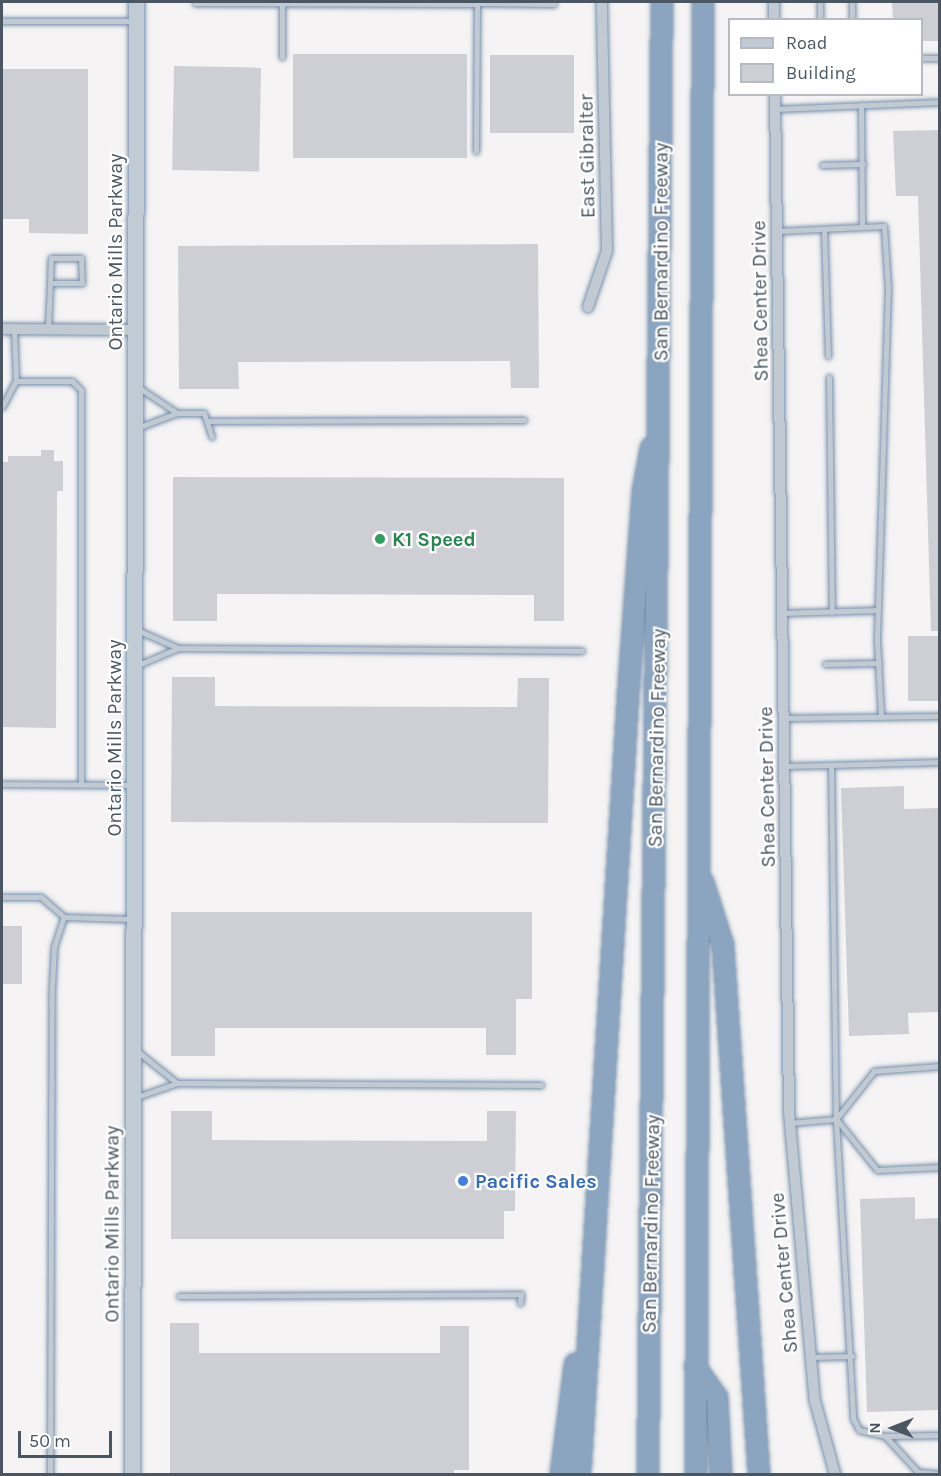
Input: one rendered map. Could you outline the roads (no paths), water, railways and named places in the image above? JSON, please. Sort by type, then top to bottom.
[{"type":"highway","name":"San Bernardino Freeway","points":[[648,1474],[661,392],[662,2]]},
{"type":"highway","name":"San Bernardino Freeway","points":[[696,1474],[703,2]]},
{"type":"highway","points":[[580,1474],[643,491],[661,392]]},
{"type":"highway","points":[[698,864],[723,945],[759,1474]]},
{"type":"highway","points":[[561,1474],[597,1195]]},
{"type":"highway","points":[[695,1365],[717,1397],[721,1474]]},
{"type":"main road","name":"Ontario Mills Parkway","points":[[132,1474],[136,2]]},
{"type":"street","name":"East Gibralter","points":[[588,307],[607,251],[602,2]]},
{"type":"street","points":[[774,2],[774,18]]},
{"type":"street","name":"Shea Center Drive","points":[[775,96],[789,1123],[815,1401],[835,1474]]},
{"type":"street","points":[[2,329],[136,330]]},
{"type":"lane","points":[[820,2],[820,18]]},
{"type":"lane","points":[[852,2],[852,18]]},
{"type":"lane","points":[[195,3],[554,4]]},
{"type":"lane","points":[[282,3],[282,57]]},
{"type":"lane","points":[[476,151],[477,3]]},
{"type":"lane","points":[[2,21],[136,21]]},
{"type":"lane","points":[[923,58],[939,58]]},
{"type":"lane","points":[[775,109],[939,102]]},
{"type":"lane","points":[[861,105],[862,227]]},
{"type":"lane","points":[[822,165],[863,164]]},
{"type":"lane","points":[[777,231],[884,226],[888,288],[878,610],[881,717]]},
{"type":"lane","points":[[824,229],[828,356]]},
{"type":"lane","points":[[48,330],[51,258],[81,258],[82,283],[50,283]]},
{"type":"lane","points":[[2,407],[15,381],[14,329]]},
{"type":"lane","points":[[829,377],[832,612]]},
{"type":"lane","points":[[15,381],[72,381],[81,390],[81,784]]},
{"type":"lane","points":[[136,385],[177,413]]},
{"type":"lane","points":[[136,428],[177,413],[204,413],[212,437]]},
{"type":"lane","points":[[207,421],[524,420]]},
{"type":"lane","points":[[782,614],[878,610]]},
{"type":"lane","points":[[135,629],[178,648]]},
{"type":"lane","points":[[135,666],[178,648],[582,651]]},
{"type":"lane","points":[[825,664],[879,663]]},
{"type":"lane","points":[[784,718],[939,716]]},
{"type":"lane","points":[[785,766],[939,762]]},
{"type":"lane","points":[[831,765],[836,1119],[852,1356],[853,1418],[859,1430],[885,1436],[939,1435]]},
{"type":"lane","points":[[2,784],[135,785]]},
{"type":"lane","points":[[2,897],[41,897],[64,917],[134,919]]},
{"type":"lane","points":[[50,1474],[52,986],[54,947],[64,917]]},
{"type":"lane","points":[[134,1047],[177,1083]]},
{"type":"lane","points":[[789,1123],[836,1119],[874,1071],[939,1066]]},
{"type":"lane","points":[[134,1098],[177,1083],[541,1084]]},
{"type":"lane","points":[[836,1119],[877,1170],[939,1167]]},
{"type":"lane","points":[[179,1296],[521,1294],[520,1303]]},
{"type":"lane","points":[[810,1357],[852,1356]]},
{"type":"lane","points":[[885,1436],[918,1472],[939,1474]]},
{"type":"place","name":"K1 Speed","points":[[380,539]]},
{"type":"place","name":"Pacific Sales","points":[[463,1181]]}]
